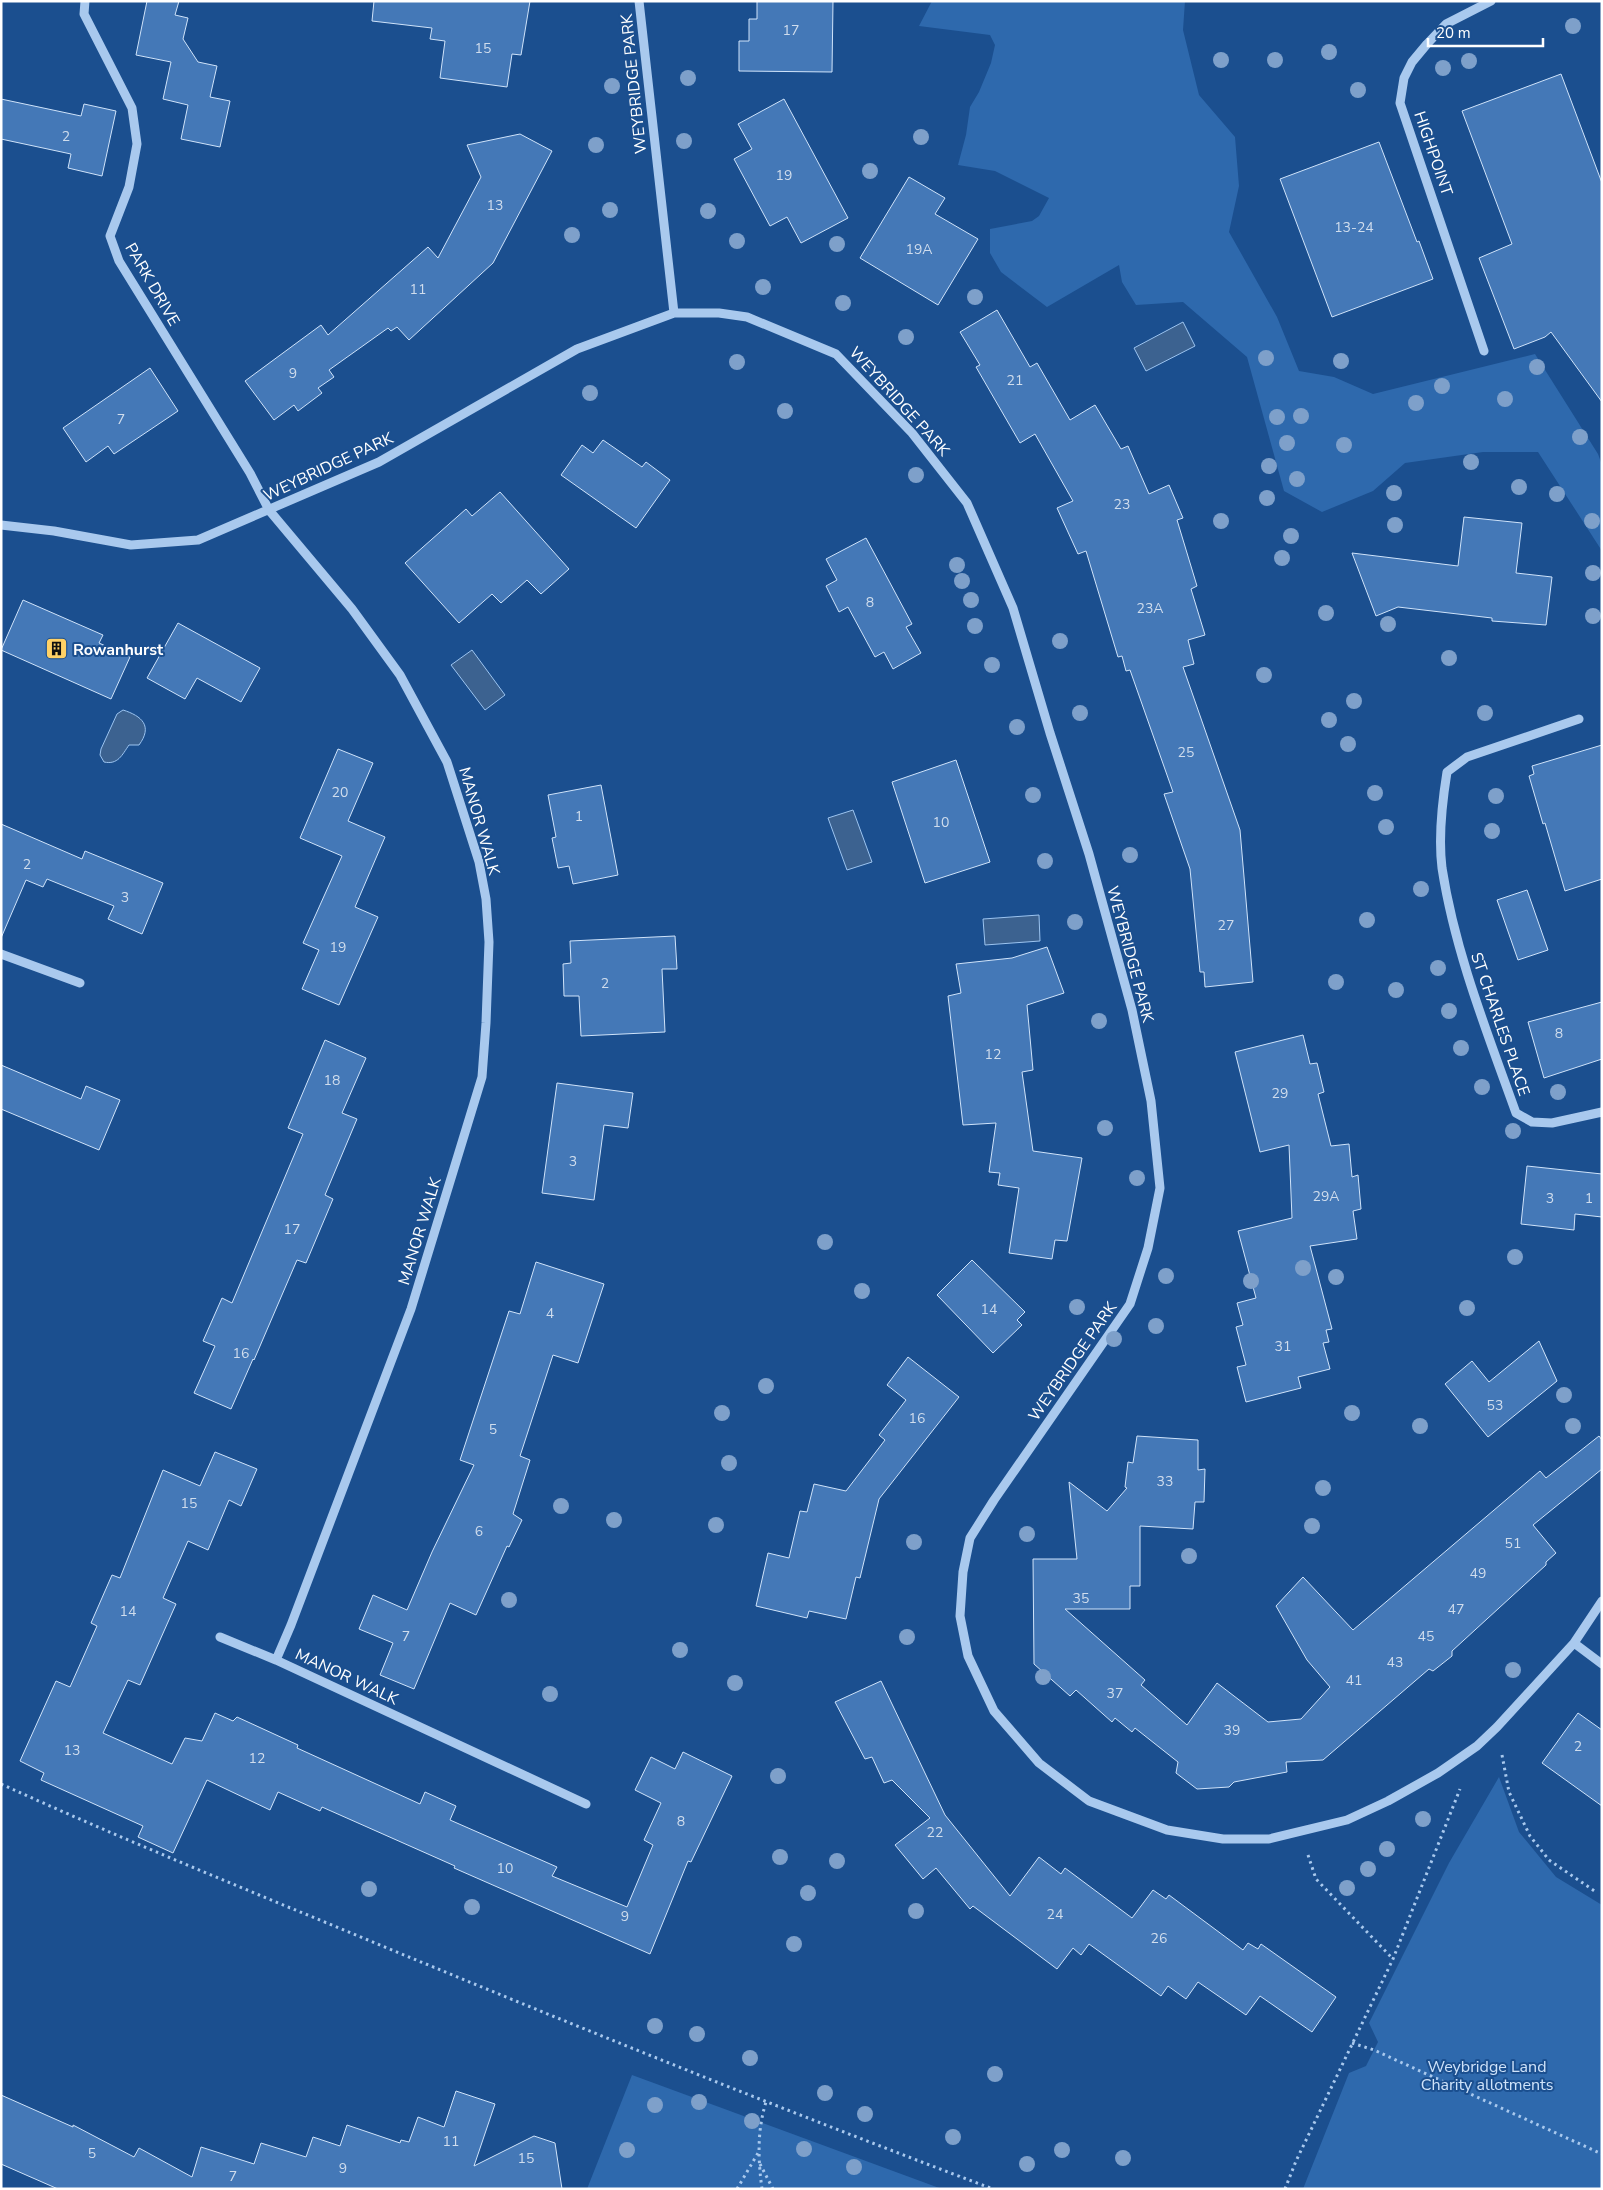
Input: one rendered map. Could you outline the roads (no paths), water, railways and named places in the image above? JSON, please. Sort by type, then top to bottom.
[{"type":"street","name":"PARK DRIVE","points":[[86,1],[84,14],[132,108],[138,144],[129,187],[110,236],[119,261],[250,473],[269,510]]},
{"type":"street","name":"WEYBRIDGE PARK","points":[[639,1],[674,313]]},
{"type":"street","name":"HIGHPOINT","points":[[1484,350],[1400,103],[1404,78],[1412,62],[1427,44],[1446,24],[1491,1]]},
{"type":"street","name":"WEYBRIDGE PARK","points":[[1,525],[54,531],[131,545],[198,540],[379,462],[577,349],[674,313],[719,313],[747,317],[836,354],[912,433],[967,503],[1013,608],[1050,733],[1089,854],[1132,1010],[1151,1101],[1160,1188],[1148,1248],[1130,1304],[994,1500],[970,1538],[963,1572],[960,1616],[968,1656],[994,1711],[1039,1763],[1089,1801],[1167,1830],[1223,1839],[1269,1839],[1301,1833],[1347,1820],[1388,1801],[1438,1773],[1477,1746],[1497,1727],[1574,1643],[1602,1601]]},
{"type":"street","name":"MANOR WALK","points":[[269,510],[352,609],[400,675],[447,762],[479,862],[486,899],[489,942],[482,1077],[411,1309],[276,1660],[586,1804]]},
{"type":"street","name":"ST CHARLES PLACE","points":[[1579,719],[1467,757],[1447,772],[1441,808],[1442,866],[1462,957],[1516,1112],[1532,1122],[1552,1123],[1602,1112]]},
{"type":"street","points":[[1,954],[80,983]]},
{"type":"street","points":[[220,1637],[276,1660]]},
{"type":"street","points":[[1574,1643],[1602,1664]]},
{"type":"place","name":"Rowanhurst","points":[[57,649]]},
{"type":"park label","name":"Weybridge Land Charity allotments","points":[[1487,2075]]}]
